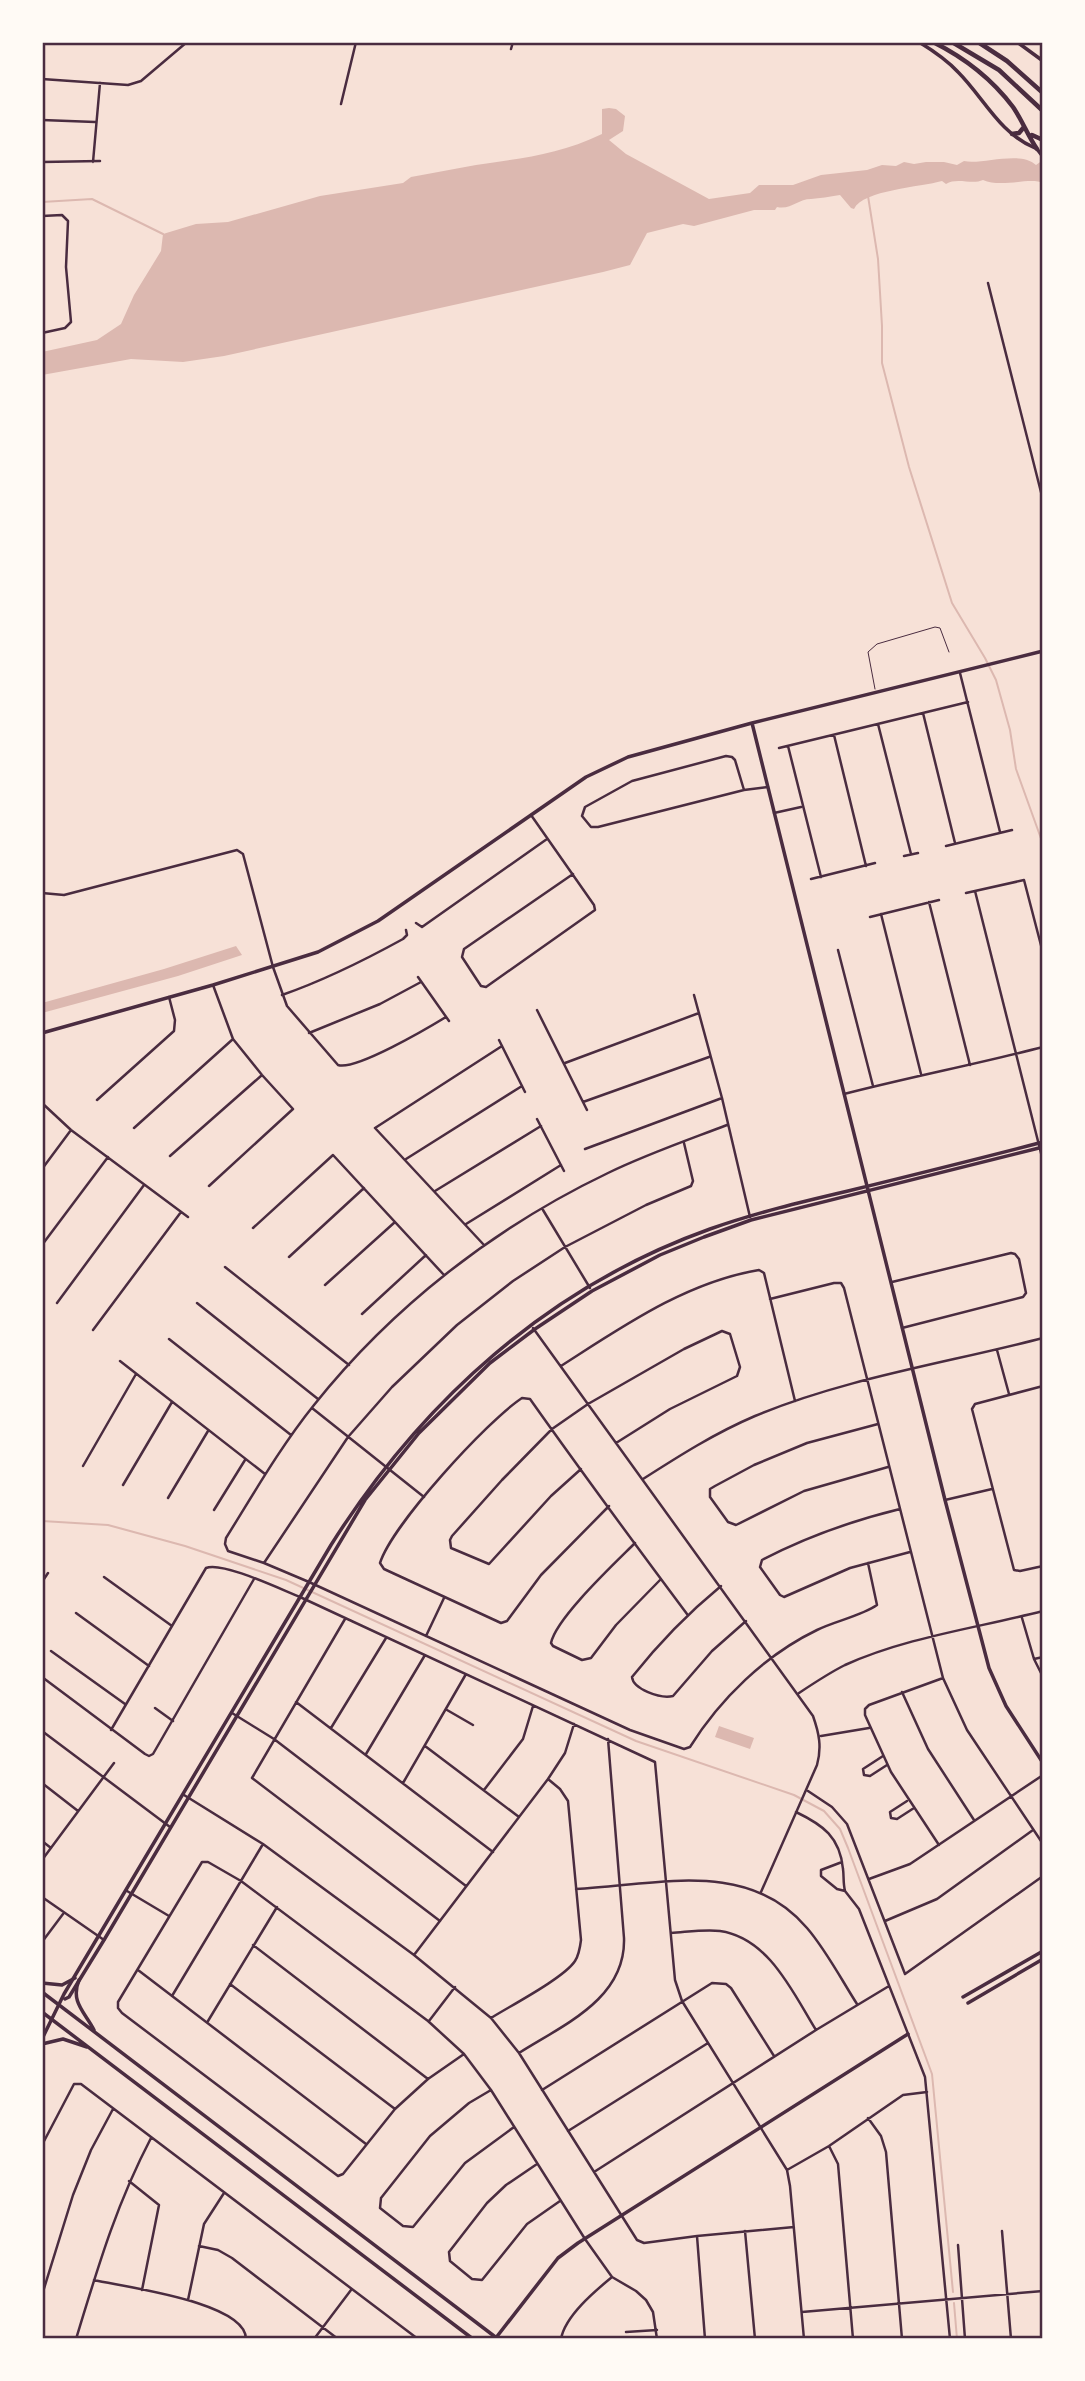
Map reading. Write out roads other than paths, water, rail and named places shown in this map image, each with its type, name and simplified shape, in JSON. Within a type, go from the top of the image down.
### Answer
[{"type":"highway","points":[[933,42],[959,57],[996,87],[1014,108],[1037,149]]},
{"type":"highway","points":[[952,42],[999,70],[1043,111]]},
{"type":"highway","points":[[978,42],[1007,61],[1043,93]]},
{"type":"highway","points":[[1012,134],[1019,133],[1025,126]]},
{"type":"highway","points":[[1031,135],[1043,143]]},
{"type":"street","points":[[42,79],[128,85],[141,81],[187,42]]},
{"type":"street","points":[[341,104],[356,42]]},
{"type":"street","points":[[510,49],[513,42]]},
{"type":"street","points":[[919,42],[958,71],[998,122],[1043,156]]},
{"type":"street","points":[[1017,42],[1043,61]]},
{"type":"street","points":[[93,162],[100,83]]},
{"type":"street","points":[[42,120],[96,122]]},
{"type":"street","points":[[1037,149],[1043,143]]},
{"type":"street","points":[[42,162],[100,161]]},
{"type":"street","points":[[42,216],[62,215],[67,218],[69,225],[66,267],[71,323],[65,328],[42,333]]},
{"type":"street","points":[[988,283],[1043,500]]},
{"type":"street","points":[[42,1033],[214,985],[318,952],[378,921],[586,777],[620,760],[752,723],[1043,651]]},
{"type":"street","points":[[960,672],[1000,832]]},
{"type":"street","points":[[779,748],[968,702]]},
{"type":"street","points":[[923,713],[955,843]]},
{"type":"street","points":[[752,723],[989,1668],[1006,1706],[1043,1763]]},
{"type":"street","points":[[878,723],[911,854]]},
{"type":"street","points":[[834,735],[866,866]]},
{"type":"street","points":[[788,746],[821,877]]},
{"type":"street","points":[[744,790],[736,760],[726,756],[632,781],[585,807],[582,814],[589,825],[598,827],[744,790],[768,787]]},
{"type":"street","points":[[774,813],[803,807]]},
{"type":"street","points":[[531,815],[573,874],[595,910],[486,987],[481,986],[461,953],[573,874]]},
{"type":"street","points":[[946,846],[1012,830]]},
{"type":"street","points":[[416,923],[422,927],[547,839]]},
{"type":"street","points":[[42,893],[64,895],[237,850],[243,854],[273,967],[287,1006],[340,1067],[384,1051],[446,1017]]},
{"type":"street","points":[[904,856],[918,853]]},
{"type":"street","points":[[811,879],[875,863]]},
{"type":"street","points":[[967,893],[1024,880],[1043,953]]},
{"type":"street","points":[[975,891],[1043,1161]]},
{"type":"street","points":[[870,917],[939,900]]},
{"type":"street","points":[[929,902],[970,1065]]},
{"type":"street","points":[[881,914],[921,1074]]},
{"type":"street","points":[[282,995],[320,982],[356,965],[403,939],[408,935],[405,930]]},
{"type":"street","points":[[838,950],[873,1086]]},
{"type":"street","points":[[418,977],[449,1021]]},
{"type":"street","points":[[309,1033],[380,1004],[421,982]]},
{"type":"street","points":[[209,1186],[293,1109],[233,1039],[214,985]]},
{"type":"street","points":[[694,995],[751,1218]]},
{"type":"street","points":[[97,1100],[174,1031],[176,1022],[169,997]]},
{"type":"street","points":[[537,1010],[587,1110]]},
{"type":"street","points":[[565,1063],[699,1013]]},
{"type":"street","points":[[134,1128],[233,1039]]},
{"type":"street","points":[[499,1040],[525,1092]]},
{"type":"street","points":[[485,1245],[375,1128],[502,1046]]},
{"type":"street","points":[[844,1094],[1043,1047]]},
{"type":"street","points":[[583,1102],[709,1056]]},
{"type":"street","points":[[170,1156],[262,1076]]},
{"type":"street","points":[[406,1159],[522,1086]]},
{"type":"street","points":[[585,1149],[722,1098]]},
{"type":"street","points":[[42,1103],[71,1130],[188,1217]]},
{"type":"street","points":[[537,1119],[564,1171]]},
{"type":"street","points":[[727,1125],[609,1172],[542,1209],[444,1275],[393,1319],[318,1399],[265,1474],[226,1538],[225,1544],[228,1551],[264,1563],[630,1730],[679,1747],[690,1747],[706,1721],[772,1658],[814,1631],[877,1605],[868,1563]]},
{"type":"street","points":[[435,1191],[541,1126]]},
{"type":"street","points":[[42,1169],[71,1130]]},
{"type":"street","points":[[264,1563],[348,1437],[408,1371],[457,1325],[513,1281],[565,1247],[646,1205],[691,1186],[693,1181],[684,1142]]},
{"type":"street","points":[[42,2041],[59,2006],[69,1997],[77,1979],[357,1504],[422,1422],[458,1385],[533,1327],[591,1289],[669,1245],[751,1218],[1041,1145]]},
{"type":"street","points":[[253,1228],[333,1155],[444,1275]]},
{"type":"street","points":[[42,1245],[108,1157]]},
{"type":"street","points":[[466,1224],[561,1165]]},
{"type":"street","points":[[57,1303],[144,1185]]},
{"type":"street","points":[[289,1257],[364,1188]]},
{"type":"street","points":[[542,1209],[591,1289]]},
{"type":"street","points":[[93,1330],[181,1213]]},
{"type":"street","points":[[326,1285],[395,1222]]},
{"type":"street","points":[[891,1283],[1011,1253],[1019,1259],[1026,1293],[1023,1297],[902,1328]]},
{"type":"street","points":[[362,1314],[426,1255]]},
{"type":"street","points":[[225,1267],[349,1365]]},
{"type":"street","points":[[561,1366],[645,1314],[705,1284],[759,1270],[764,1273],[795,1401]]},
{"type":"street","points":[[770,1299],[834,1283],[841,1283],[844,1288],[943,1678],[967,1730],[1043,1844]]},
{"type":"street","points":[[197,1303],[318,1399]]},
{"type":"street","points":[[533,1327],[813,1716],[820,1736],[819,1758],[761,1892]]},
{"type":"street","points":[[581,1468],[551,1496],[489,1564],[453,1549],[450,1545],[452,1536],[552,1429],[587,1404],[672,1355],[722,1331],[730,1334],[740,1367],[737,1376],[670,1409],[616,1444]]},
{"type":"street","points":[[643,1479],[710,1437],[795,1401],[1043,1338]]},
{"type":"street","points":[[169,1339],[291,1435]]},
{"type":"street","points":[[997,1350],[1009,1394]]},
{"type":"street","points":[[120,1361],[265,1474]]},
{"type":"street","points":[[83,1466],[136,1374]]},
{"type":"street","points":[[1043,1386],[973,1406],[1014,1570],[1043,1566]]},
{"type":"street","points":[[609,1506],[541,1574],[507,1621],[501,1623],[384,1569],[380,1563],[401,1527],[424,1497],[473,1443],[512,1404],[522,1398],[530,1399],[609,1506],[687,1614]]},
{"type":"street","points":[[122,1485],[172,1402]]},
{"type":"street","points":[[312,1408],[424,1497]]},
{"type":"street","points":[[878,1424],[807,1443],[754,1465],[710,1489],[710,1497],[733,1525],[814,1488],[889,1466]]},
{"type":"street","points":[[168,1498],[208,1431]]},
{"type":"street","points":[[214,1510],[245,1460]]},
{"type":"street","points":[[945,1500],[992,1489]]},
{"type":"street","points":[[900,1509],[821,1532],[762,1560],[760,1567],[783,1597],[833,1575],[910,1552]]},
{"type":"street","points":[[635,1543],[576,1604],[553,1635],[551,1643],[582,1660],[591,1658],[616,1625],[661,1579]]},
{"type":"street","points":[[111,1730],[206,1568],[211,1566],[254,1578],[302,1598],[655,1762],[675,1980],[682,2001],[787,2170],[804,2339]]},
{"type":"street","points":[[42,1582],[48,1573]]},
{"type":"street","points":[[104,1577],[172,1627]]},
{"type":"street","points":[[42,1677],[149,1756],[153,1754],[173,1721],[254,1578]]},
{"type":"street","points":[[721,1587],[687,1614],[646,1658],[632,1676],[632,1682],[664,1696],[673,1696],[712,1651],[746,1621]]},
{"type":"street","points":[[426,1636],[444,1598]]},
{"type":"street","points":[[799,1693],[846,1665],[933,1636],[1043,1612]]},
{"type":"street","points":[[76,1613],[149,1666]]},
{"type":"street","points":[[1022,1617],[1034,1660],[1043,1677]]},
{"type":"street","points":[[346,1618],[252,1778],[440,1921]]},
{"type":"street","points":[[331,1728],[387,1637]]},
{"type":"street","points":[[51,1651],[126,1705]]},
{"type":"street","points":[[366,1754],[425,1655]]},
{"type":"street","points":[[1034,1660],[1043,1657]]},
{"type":"street","points":[[403,1783],[467,1674]]},
{"type":"street","points":[[939,1845],[887,1765],[869,1728],[865,1709],[869,1705],[943,1678]]},
{"type":"street","points":[[902,1692],[928,1749],[975,1821]]},
{"type":"street","points":[[296,1702],[493,1852]]},
{"type":"street","points":[[484,1790],[523,1739],[533,1705]]},
{"type":"street","points":[[155,1708],[173,1721]]},
{"type":"street","points":[[447,1710],[473,1725]]},
{"type":"street","points":[[234,1714],[274,1739],[466,1886]]},
{"type":"street","points":[[414,1955],[548,1779],[565,1753],[574,1724]]},
{"type":"street","points":[[820,1736],[869,1728]]},
{"type":"street","points":[[42,1731],[168,1825]]},
{"type":"street","points":[[519,2053],[588,2009],[612,1984],[625,1950],[608,1739]]},
{"type":"street","points":[[425,1746],[519,1817]]},
{"type":"street","points":[[883,1756],[863,1769],[864,1775],[870,1776],[887,1765]]},
{"type":"street","points":[[42,1860],[114,1763]]},
{"type":"street","points":[[869,1879],[910,1864],[1043,1775]]},
{"type":"street","points":[[491,2018],[561,1974],[576,1960],[581,1940],[568,1801],[560,1789],[548,1779]]},
{"type":"street","points":[[42,1783],[79,1811]]},
{"type":"street","points":[[806,1792],[832,1807],[847,1824],[905,1974],[1043,1876]]},
{"type":"street","points":[[186,1796],[263,1844],[414,1955],[491,2018],[519,2053],[638,2240],[644,2244],[794,2227]]},
{"type":"street","points":[[908,1800],[890,1812],[891,1818],[895,1819],[914,1808]]},
{"type":"street","points":[[796,1812],[829,1832],[842,1861],[845,1891],[859,1909],[925,2077],[950,2339]]},
{"type":"street","points":[[885,1921],[937,1899],[1033,1830]]},
{"type":"street","points":[[42,1841],[51,1848]]},
{"type":"street","points":[[172,1996],[263,1844]]},
{"type":"street","points":[[842,1861],[824,1868],[820,1873],[837,1889],[845,1891]]},
{"type":"street","points":[[464,2054],[428,2079],[395,2109],[343,2174],[338,2176],[120,2010],[118,2002],[202,1862],[241,1881],[428,2021],[464,2054],[491,2090],[584,2239],[612,2277],[646,2300],[653,2312],[657,2339]]},
{"type":"street","points":[[576,1889],[718,1881],[761,1892],[790,1912],[808,1929],[858,2005]]},
{"type":"street","points":[[129,1892],[169,1916]]},
{"type":"street","points":[[42,1897],[102,1939]]},
{"type":"street","points":[[207,2022],[276,1907]]},
{"type":"street","points":[[42,1942],[64,1913]]},
{"type":"street","points":[[671,1933],[720,1931],[741,1938],[764,1953],[777,1968],[816,2030]]},
{"type":"street","points":[[253,1945],[428,2079]]},
{"type":"street","points":[[1043,1951],[963,1997],[968,2003],[1043,1959]]},
{"type":"street","points":[[138,1970],[367,2144]]},
{"type":"street","points":[[42,1983],[62,1985],[77,1979]]},
{"type":"street","points":[[77,1979],[77,2002],[95,2032]]},
{"type":"street","points":[[542,2090],[712,1983],[726,1984],[731,1988],[774,2057]]},
{"type":"street","points":[[230,1984],[395,2109]]},
{"type":"street","points":[[594,2172],[889,1986]]},
{"type":"street","points":[[428,2021],[455,1987]]},
{"type":"street","points":[[42,1992],[496,2339],[558,2258],[908,2034]]},
{"type":"street","points":[[42,2012],[473,2339]]},
{"type":"street","points":[[42,2041],[63,2039],[90,2048]]},
{"type":"street","points":[[568,2131],[708,2043]]},
{"type":"street","points":[[42,2145],[74,2084],[81,2084],[418,2339]]},
{"type":"street","points":[[491,2090],[469,2103],[430,2136],[381,2198],[380,2208],[404,2226],[413,2227],[466,2162],[514,2127]]},
{"type":"street","points":[[787,2170],[829,2146],[903,2095],[927,2092]]},
{"type":"street","points":[[42,2295],[73,2195],[113,2109]]},
{"type":"street","points":[[868,2118],[881,2136],[886,2152],[902,2339]]},
{"type":"street","points":[[76,2339],[110,2227],[150,2138]]},
{"type":"street","points":[[829,2146],[838,2164],[853,2339]]},
{"type":"street","points":[[537,2164],[506,2185],[487,2203],[449,2252],[450,2261],[472,2279],[482,2280],[527,2224],[561,2201]]},
{"type":"street","points":[[129,2181],[159,2205],[142,2290]]},
{"type":"street","points":[[188,2300],[204,2224],[224,2193]]},
{"type":"street","points":[[745,2231],[755,2339]]},
{"type":"street","points":[[1002,2231],[1011,2339]]},
{"type":"street","points":[[697,2236],[705,2339]]},
{"type":"street","points":[[958,2245],[965,2339]]},
{"type":"street","points":[[199,2246],[218,2250],[232,2258],[338,2339]]},
{"type":"street","points":[[561,2339],[562,2331],[588,2297],[612,2277]]},
{"type":"street","points":[[94,2280],[188,2300],[223,2312],[239,2322],[246,2333],[246,2339]]},
{"type":"street","points":[[314,2339],[351,2290]]},
{"type":"street","points":[[801,2312],[1043,2291]]},
{"type":"street","points":[[626,2332],[657,2330]]},
{"type":"street","points":[[1030,2339],[1043,2338]]},
{"type":"lane","points":[[876,693],[868,652],[873,646],[935,627],[940,628],[948,652]]},
{"type":"waterway","points":[[868,196],[878,259],[882,363],[909,467],[952,603],[996,680],[1010,730],[1016,769],[1043,844]]},
{"type":"waterway","points":[[42,202],[92,199],[163,234]]},
{"type":"waterway","points":[[42,1521],[108,1525],[185,1546],[286,1580],[636,1741],[794,1795],[824,1811],[840,1829],[848,1848],[932,2074],[953,2292]]},
{"type":"waterway","points":[[954,2303],[957,2339]]}]
